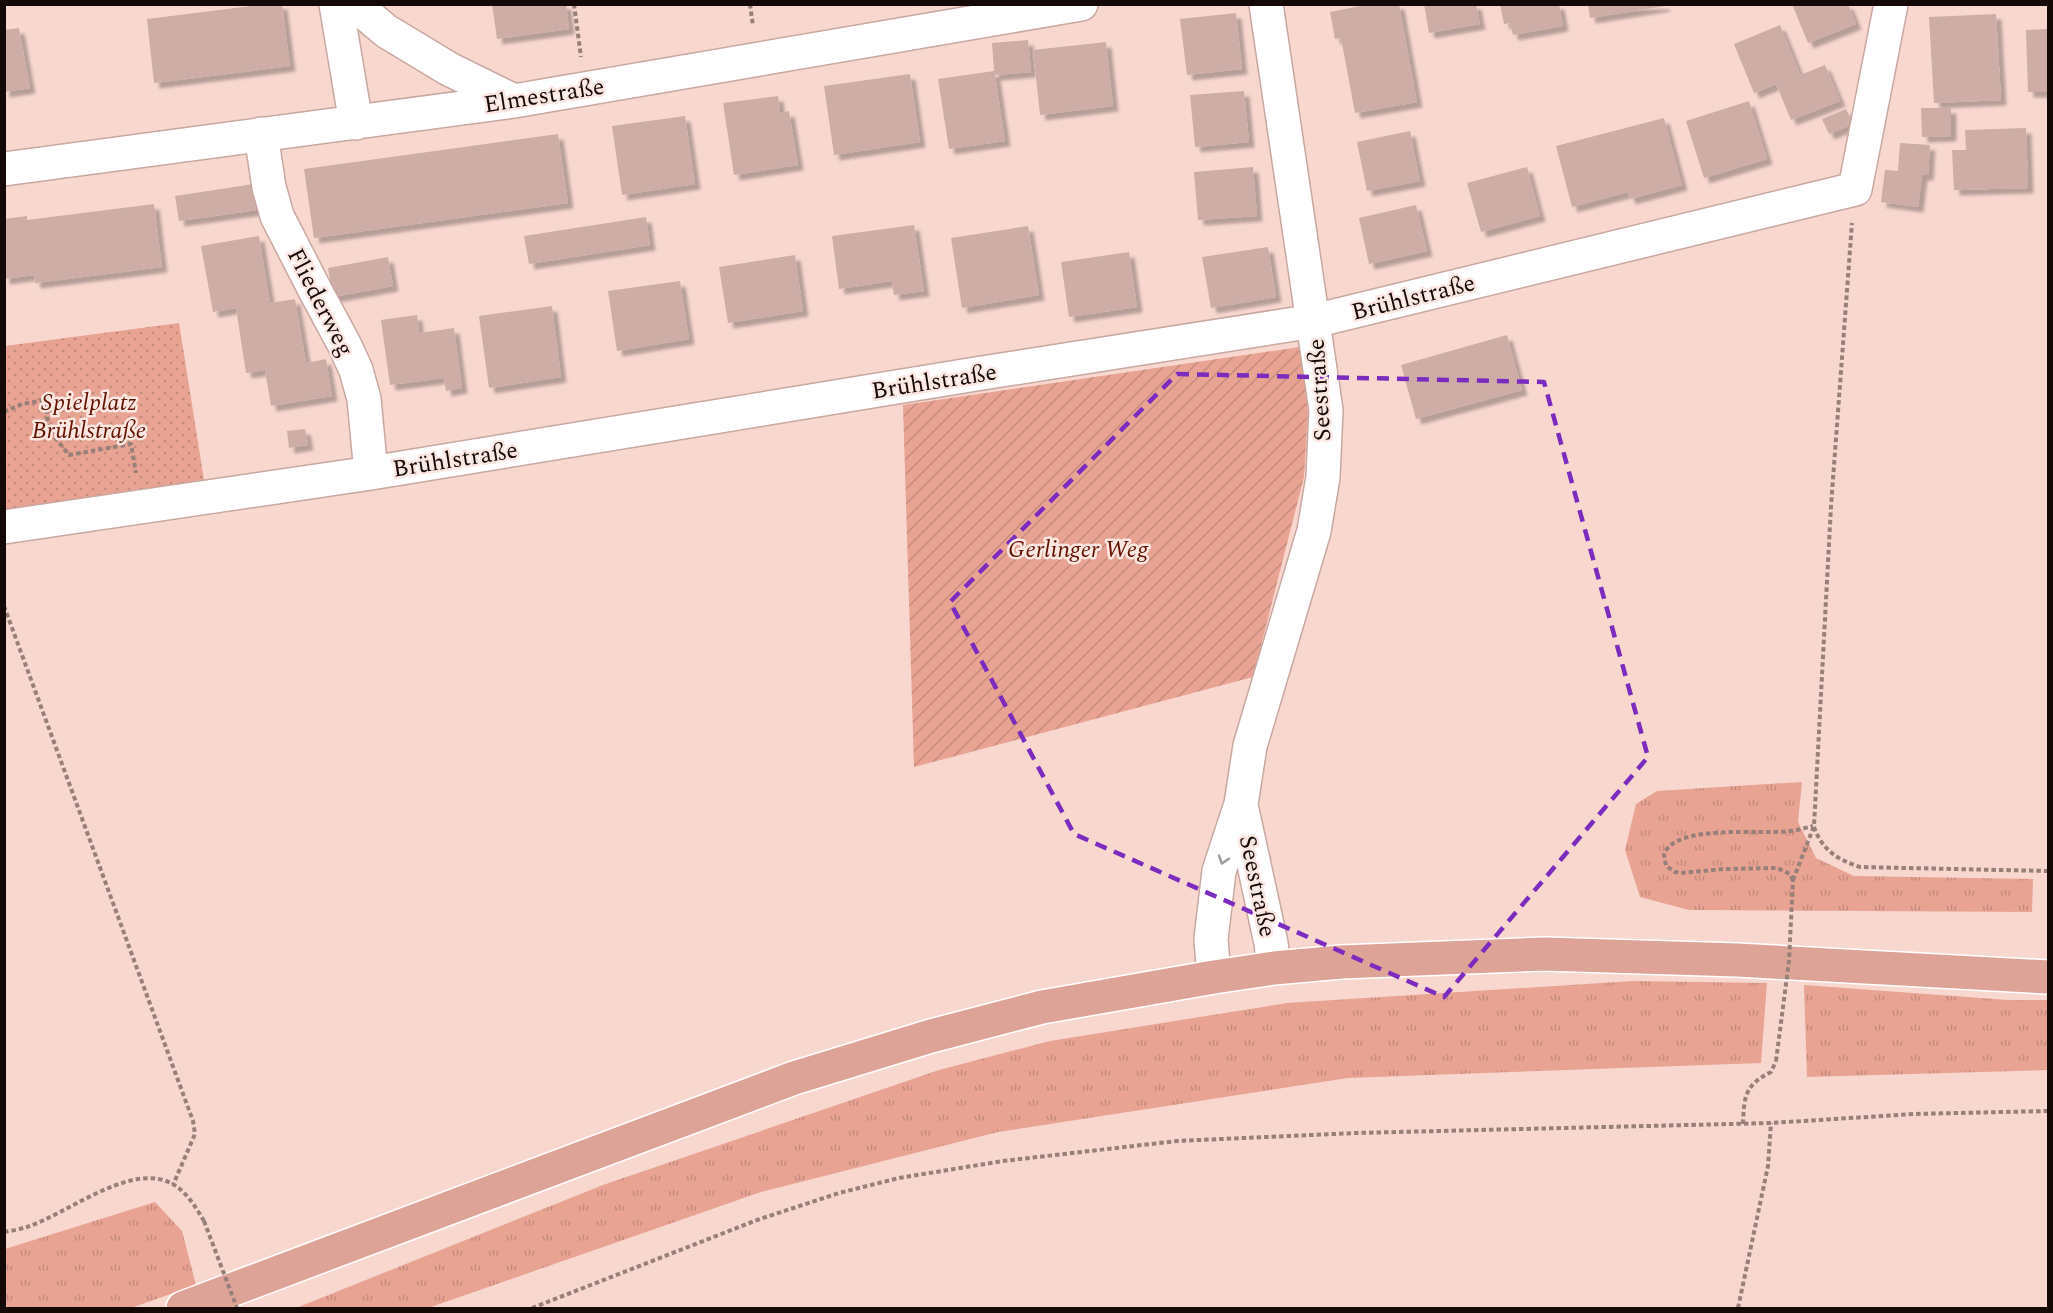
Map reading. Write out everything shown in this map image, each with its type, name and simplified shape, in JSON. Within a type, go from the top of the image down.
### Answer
[{"type":"main road","points":[[183,1308],[794,1078],[931,1036],[1042,1008],[1214,977],[1274,968],[1408,958],[1544,954],[1737,960],[2049,977]]},
{"type":"street","points":[[336,4],[356,123]]},
{"type":"street","points":[[354,4],[386,31],[449,69],[514,101]]},
{"type":"street","name":"Elmestraße","points":[[4,169],[514,101],[1081,4]]},
{"type":"street","name":"Seestraße","points":[[1214,977],[1211,939],[1219,871],[1241,804],[1250,746],[1314,531],[1323,477],[1326,410],[1266,4]]},
{"type":"street","points":[[1855,189],[1890,4]]},
{"type":"street","name":"Fliederweg","points":[[261,134],[269,187],[277,216],[356,370],[364,399],[371,473]]},
{"type":"street","name":"Brühlstraße","points":[[4,527],[371,473],[1314,321],[1855,189]]},
{"type":"street","name":"Seestraße","points":[[1241,804],[1271,943],[1274,968]]},
{"type":"path","points":[[574,4],[585,89]]},
{"type":"path","points":[[750,4],[752,21]]},
{"type":"path","points":[[1743,1124],[1743,1108],[1749,1087],[1771,1072],[1776,1061],[1789,961],[1793,880],[1814,826],[1831,506],[1855,189]]},
{"type":"path","points":[[4,412],[22,404],[45,400],[49,429],[69,454],[131,444],[134,462]]},
{"type":"path","points":[[4,606],[193,1121],[195,1134],[173,1185]]},
{"type":"path","points":[[1814,826],[1817,837],[1834,856],[1860,867],[2049,871]]},
{"type":"path","points":[[1793,880],[1790,874],[1777,868],[1675,872],[1666,866],[1665,850],[1674,842],[1689,837],[1734,831],[1789,831],[1814,826]]},
{"type":"path","points":[[532,1308],[757,1220],[839,1193],[899,1178],[1003,1161],[1177,1141],[1356,1132],[1743,1124],[1914,1114],[2049,1112]]},
{"type":"path","points":[[1738,1308],[1768,1166],[1772,1123]]},
{"type":"path","points":[[4,1232],[28,1227],[126,1181],[146,1178],[166,1181],[184,1193],[204,1221],[237,1308]]},
{"type":"highlighted area","points":[[1177,374],[1544,382],[1648,757],[1444,997],[1074,834],[950,602]]},
{"type":"green space","name":"Spielplatz Brühlstraße","points":[[179,323],[204,480],[5,510],[5,346]]},
{"type":"green space","name":"Gerlinger Weg","points":[[1300,347],[1308,413],[1304,477],[1253,677],[914,767],[903,405]]},
{"type":"green space","points":[[1802,782],[1798,822],[1816,858],[1854,876],[2033,879],[2032,912],[1689,910],[1640,897],[1625,850],[1636,804],[1657,791]]},
{"type":"green space","points":[[1633,981],[1767,983],[1761,1063],[1348,1078],[998,1132],[761,1192],[428,1308],[296,1308],[603,1185],[939,1070],[1050,1041],[1287,1003]]},
{"type":"green space","points":[[1804,985],[2008,1000],[2048,1000],[2048,1070],[1807,1077]]},
{"type":"green space","points":[[155,1202],[182,1231],[196,1285],[131,1308],[5,1308],[5,1249]]},
{"type":"building","points":[[282,4],[290,66],[154,83],[147,19]]},
{"type":"building","points":[[492,4],[566,4],[569,29],[497,39]]},
{"type":"building","points":[[1370,4],[1399,4],[1417,102],[1355,113],[1341,38],[1335,39],[1330,12]]},
{"type":"building","points":[[1424,4],[1476,4],[1480,24],[1429,33]]},
{"type":"building","points":[[1500,4],[1559,4],[1563,26],[1513,35],[1510,23],[1504,24]]},
{"type":"building","points":[[1588,4],[1664,4],[1665,6],[1590,18]]},
{"type":"building","points":[[1792,4],[1848,4],[1856,24],[1808,43]]},
{"type":"building","points":[[1236,13],[1242,69],[1187,75],[1180,19]]},
{"type":"building","points":[[1996,14],[2001,100],[1934,103],[1929,17]]},
{"type":"building","points":[[1780,25],[1800,75],[1825,65],[1840,101],[1791,120],[1776,84],[1754,93],[1734,44]]},
{"type":"building","points":[[19,28],[30,88],[4,92],[4,30]]},
{"type":"building","points":[[2048,29],[2048,92],[2028,92],[2026,30]]},
{"type":"building","points":[[1028,40],[1031,72],[995,75],[1005,141],[949,149],[938,79],[994,71],[992,43]]},
{"type":"building","points":[[1106,42],[1113,106],[1040,115],[1033,50]]},
{"type":"building","points":[[910,74],[920,142],[834,155],[824,86]]},
{"type":"building","points":[[1244,91],[1249,142],[1195,147],[1190,95]]},
{"type":"building","points":[[778,96],[780,113],[789,111],[798,165],[734,175],[723,103]]},
{"type":"building","points":[[1749,101],[1767,159],[1704,178],[1686,121]]},
{"type":"building","points":[[1921,108],[1951,108],[1951,136],[1922,137]]},
{"type":"building","points":[[1846,109],[1853,124],[1829,134],[1822,119]]},
{"type":"building","points":[[685,116],[695,184],[622,195],[612,126]]},
{"type":"building","points":[[1664,118],[1682,185],[1630,199],[1628,192],[1572,207],[1556,146]]},
{"type":"building","points":[[2026,128],[2028,188],[1954,190],[1952,150],[1966,150],[1965,130]]},
{"type":"building","points":[[1410,131],[1420,181],[1367,191],[1357,142]]},
{"type":"building","points":[[558,134],[568,203],[314,238],[304,169]]},
{"type":"building","points":[[1900,143],[1930,145],[1928,175],[1922,175],[1918,207],[1881,202],[1885,170],[1898,171]]},
{"type":"building","points":[[1253,167],[1257,216],[1198,220],[1194,172]]},
{"type":"building","points":[[1527,167],[1540,216],[1481,232],[1467,183]]},
{"type":"building","points":[[260,183],[264,209],[179,221],[175,196]]},
{"type":"building","points":[[154,204],[162,267],[35,283],[34,275],[4,279],[4,219],[27,216],[27,220]]},
{"type":"building","points":[[1416,205],[1427,251],[1369,264],[1359,218]]},
{"type":"building","points":[[646,217],[650,245],[529,264],[524,236]]},
{"type":"building","points":[[914,225],[924,291],[894,295],[892,281],[839,289],[832,236]]},
{"type":"building","points":[[1028,226],[1039,295],[962,308],[951,238]]},
{"type":"building","points":[[259,236],[270,303],[295,299],[306,363],[326,359],[332,396],[271,406],[265,370],[246,373],[236,308],[213,312],[201,246]]},
{"type":"building","points":[[1268,247],[1276,297],[1211,308],[1202,257]]},
{"type":"building","points":[[1129,252],[1137,307],[1069,317],[1061,262]]},
{"type":"building","points":[[795,255],[803,311],[728,323],[719,267]]},
{"type":"building","points":[[388,257],[393,286],[333,297],[328,268]]},
{"type":"building","points":[[680,281],[689,339],[617,351],[608,291]]},
{"type":"building","points":[[552,306],[561,377],[489,388],[479,316]]},
{"type":"building","points":[[417,315],[419,333],[454,328],[462,388],[446,391],[444,378],[390,385],[381,320]]},
{"type":"building","points":[[1507,335],[1522,390],[1416,419],[1401,365]]},
{"type":"building","points":[[305,429],[308,445],[289,448],[287,431]]}]
